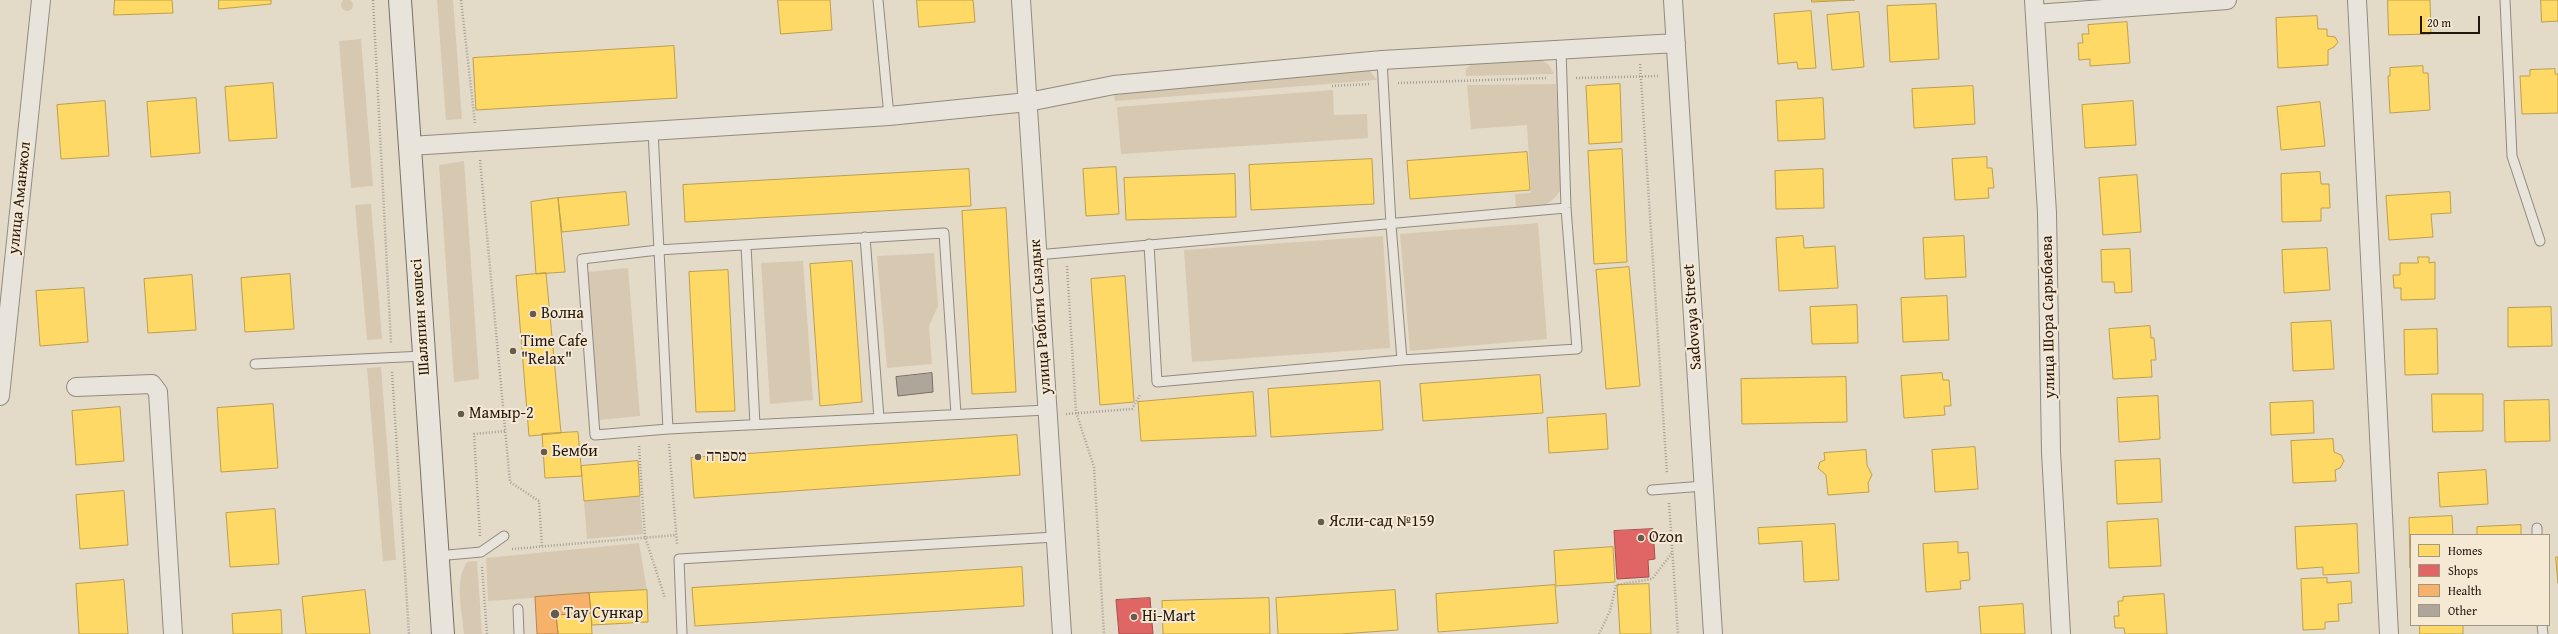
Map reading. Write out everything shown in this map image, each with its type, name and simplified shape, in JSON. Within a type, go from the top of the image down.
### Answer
[{"type":"main road","name":"Шаляпин көшесі","points":[[400,0],[443,634]]},
{"type":"street","name":"улица Аманжол","points":[[0,396],[2,355],[41,0]]},
{"type":"street","name":"улица Рабиги Сыздык","points":[[1021,0],[1062,634]]},
{"type":"street","name":"Sadovaya Street","points":[[1673,0],[1712,634]]},
{"type":"street","points":[[2035,7],[2227,0]]},
{"type":"street","points":[[2357,0],[2389,634]]},
{"type":"street","name":"улица Шора Сарыбаева","points":[[2035,7],[2047,213],[2051,452],[2061,634]]},
{"type":"street","points":[[410,146],[889,116],[1028,102],[1114,85],[1382,60],[1676,43]]},
{"type":"street","points":[[76,388],[152,384],[158,392],[173,634]]},
{"type":"lane","points":[[878,0],[889,116]]},
{"type":"lane","points":[[2505,0],[2512,156],[2540,240]]},
{"type":"lane","points":[[1149,244],[1157,382],[1402,360],[1577,349],[1566,208],[1561,49]]},
{"type":"lane","points":[[1382,60],[1391,225],[1402,360]]},
{"type":"lane","points":[[653,131],[668,429]]},
{"type":"lane","points":[[1037,255],[1149,244],[1391,225],[1566,208]]},
{"type":"lane","points":[[956,414],[944,233],[658,250],[582,259],[595,435],[668,429],[956,414],[1047,413]]},
{"type":"lane","points":[[865,238],[879,418]]},
{"type":"lane","points":[[746,245],[755,425]]},
{"type":"lane","points":[[255,364],[424,356]]},
{"type":"lane","points":[[1652,490],[1704,486]]},
{"type":"lane","points":[[437,556],[481,552],[504,536]]},
{"type":"lane","points":[[682,634],[679,559],[1055,537]]},
{"type":"lane","points":[[518,609],[519,634]]},
{"type":"path","points":[[373,0],[404,582],[410,634]]},
{"type":"path","points":[[461,0],[478,141],[510,482],[539,501],[542,546]]},
{"type":"path","points":[[1639,45],[1678,634]]},
{"type":"path","points":[[1066,252],[1076,412],[1094,467],[1104,634]]},
{"type":"path","points":[[1047,413],[1132,409],[1140,395]]},
{"type":"path","points":[[668,429],[679,559]]},
{"type":"path","points":[[474,434],[506,431]]},
{"type":"path","points":[[638,431],[645,537],[667,604]]},
{"type":"path","points":[[481,552],[676,535]]},
{"type":"path","points":[[1599,634],[1610,611],[1616,584],[1652,579],[1672,553]]},
{"type":"shaded area","points":[[347,-1],[351,1],[353,5],[351,9],[347,11],[343,9],[341,5],[343,1]]},
{"type":"shaded area","points":[[437,0],[453,0],[462,119],[446,120]]},
{"type":"shaded area","points":[[361,39],[373,186],[351,188],[339,41]]},
{"type":"shaded area","points":[[1538,57],[1549,65],[1554,74],[1466,76],[1466,69],[1476,60]]},
{"type":"shaded area","points":[[1368,68],[1377,80],[1115,101],[1113,89]]},
{"type":"shaded area","points":[[1556,84],[1563,186],[1554,199],[1549,203],[1516,209],[1515,194],[1531,193],[1527,125],[1471,129],[1467,85]]},
{"type":"shaded area","points":[[1333,90],[1334,115],[1367,114],[1368,138],[1121,154],[1117,107]]},
{"type":"shaded area","points":[[464,161],[479,379],[454,382],[439,165]]},
{"type":"shaded area","points":[[371,204],[382,339],[367,340],[355,205]]},
{"type":"shaded area","points":[[1538,223],[1547,339],[1410,351],[1400,234]]},
{"type":"shaded area","points":[[1383,236],[1390,348],[1192,362],[1184,250]]},
{"type":"shaded area","points":[[934,253],[938,306],[929,326],[932,364],[887,368],[877,256]]},
{"type":"shaded area","points":[[803,261],[813,400],[770,404],[761,263]]},
{"type":"shaded area","points":[[628,268],[640,416],[599,420],[588,272]]},
{"type":"shaded area","points":[[381,367],[396,560],[383,561],[367,368]]},
{"type":"shaded area","points":[[640,496],[643,534],[587,539],[584,501]]},
{"type":"shaded area","points":[[639,543],[647,590],[488,601],[486,558]]},
{"type":"shaded area","points":[[477,561],[482,634],[464,634],[460,597],[461,578],[467,562]]},
{"type":"building: Homes","points":[[115,0],[172,0],[173,13],[114,15]]},
{"type":"building: Homes","points":[[219,0],[271,0],[271,4],[219,9]]},
{"type":"building: Homes","points":[[778,0],[830,0],[832,30],[781,34]]},
{"type":"building: Homes","points":[[917,0],[973,0],[975,22],[919,27]]},
{"type":"building: Homes","points":[[1812,0],[1855,0],[1812,2]]},
{"type":"building: Homes","points":[[2388,0],[2430,0],[2431,34],[2389,35]]},
{"type":"building: Homes","points":[[2541,0],[2558,0],[2558,21],[2542,22]]},
{"type":"building: Homes","points":[[1936,4],[1939,59],[1890,62],[1887,6]]},
{"type":"building: Homes","points":[[1811,11],[1816,68],[1798,69],[1797,62],[1778,64],[1774,14]]},
{"type":"building: Homes","points":[[1859,12],[1864,67],[1832,70],[1827,15]]},
{"type":"building: Homes","points":[[2317,16],[2318,29],[2327,29],[2327,36],[2335,37],[2338,42],[2334,47],[2328,50],[2328,65],[2278,68],[2276,18]]},
{"type":"building: Homes","points":[[2127,22],[2130,63],[2090,66],[2090,59],[2079,60],[2078,43],[2083,43],[2082,34],[2089,34],[2088,25]]},
{"type":"building: Homes","points":[[674,46],[677,98],[476,110],[473,58]]},
{"type":"building: Homes","points":[[2423,66],[2423,73],[2428,73],[2430,110],[2390,113],[2388,76],[2390,76],[2390,68]]},
{"type":"building: Homes","points":[[2555,69],[2555,74],[2558,74],[2558,113],[2522,114],[2520,76],[2530,76],[2530,70]]},
{"type":"building: Homes","points":[[273,83],[277,138],[229,141],[225,87]]},
{"type":"building: Homes","points":[[1620,84],[1622,142],[1589,144],[1586,86]]},
{"type":"building: Homes","points":[[1973,86],[1975,124],[1914,128],[1912,89]]},
{"type":"building: Homes","points":[[196,98],[200,153],[151,157],[147,102]]},
{"type":"building: Homes","points":[[1823,98],[1825,139],[1778,141],[1776,101]]},
{"type":"building: Homes","points":[[105,101],[109,156],[61,159],[57,105]]},
{"type":"building: Homes","points":[[2133,101],[2136,145],[2085,148],[2082,105]]},
{"type":"building: Homes","points":[[2320,102],[2325,146],[2281,150],[2277,107]]},
{"type":"building: Homes","points":[[1622,149],[1627,262],[1594,264],[1588,151]]},
{"type":"building: Homes","points":[[1527,152],[1530,190],[1410,199],[1407,161]]},
{"type":"building: Homes","points":[[1987,157],[1987,168],[1992,168],[1994,188],[1988,188],[1989,198],[1955,200],[1952,159]]},
{"type":"building: Homes","points":[[1372,159],[1374,204],[1251,210],[1249,165]]},
{"type":"building: Homes","points":[[1116,167],[1119,214],[1086,216],[1083,169]]},
{"type":"building: Homes","points":[[969,169],[971,206],[685,222],[683,185]]},
{"type":"building: Homes","points":[[1823,169],[1824,208],[1776,209],[1775,171]]},
{"type":"building: Homes","points":[[2320,172],[2321,184],[2329,184],[2330,208],[2321,208],[2321,221],[2282,222],[2281,174]]},
{"type":"building: Homes","points":[[1235,174],[1236,217],[1126,220],[1124,178]]},
{"type":"building: Homes","points":[[2137,175],[2141,232],[2103,235],[2099,178]]},
{"type":"building: Homes","points":[[626,192],[629,225],[562,232],[558,198]]},
{"type":"building: Homes","points":[[2450,192],[2451,213],[2431,214],[2433,237],[2389,240],[2386,196]]},
{"type":"building: Homes","points":[[558,198],[565,272],[536,274],[531,202]]},
{"type":"building: Homes","points":[[1006,208],[1016,392],[972,394],[962,211]]},
{"type":"building: Homes","points":[[1803,236],[1804,248],[1835,246],[1838,288],[1779,291],[1776,238]]},
{"type":"building: Homes","points":[[1964,236],[1966,277],[1925,279],[1923,238]]},
{"type":"building: Homes","points":[[2327,248],[2330,290],[2284,293],[2282,250]]},
{"type":"building: Homes","points":[[2130,249],[2132,292],[2115,293],[2114,282],[2102,282],[2101,250]]},
{"type":"building: Homes","points":[[2418,257],[2429,257],[2429,263],[2435,262],[2435,299],[2401,300],[2401,288],[2394,288],[2393,275],[2400,275],[2400,263],[2418,263]]},
{"type":"building: Homes","points":[[852,261],[862,402],[820,406],[810,264]]},
{"type":"building: Homes","points":[[1629,267],[1640,386],[1606,389],[1596,270]]},
{"type":"building: Homes","points":[[728,270],[735,411],[696,412],[689,272]]},
{"type":"building: Homes","points":[[546,273],[561,433],[529,436],[516,276]]},
{"type":"building: Homes","points":[[290,274],[294,329],[245,332],[241,278]]},
{"type":"building: Homes","points":[[192,275],[196,330],[148,333],[144,279]]},
{"type":"building: Homes","points":[[1125,276],[1134,402],[1100,405],[1091,279]]},
{"type":"building: Homes","points":[[84,288],[88,342],[40,346],[36,291]]},
{"type":"building: Homes","points":[[1947,296],[1949,340],[1903,342],[1901,298]]},
{"type":"building: Homes","points":[[1857,305],[1858,343],[1812,344],[1810,307]]},
{"type":"building: Homes","points":[[2551,307],[2552,346],[2508,347],[2508,308]]},
{"type":"building: Homes","points":[[2331,321],[2334,369],[2293,371],[2291,323]]},
{"type":"building: Homes","points":[[2150,326],[2151,338],[2154,338],[2156,360],[2151,360],[2152,377],[2113,379],[2109,329]]},
{"type":"building: Homes","points":[[2437,329],[2438,374],[2405,375],[2404,330]]},
{"type":"building: Homes","points":[[1942,373],[1943,380],[1949,380],[1951,406],[1944,406],[1945,415],[1904,418],[1901,376]]},
{"type":"building: Homes","points":[[1540,375],[1543,413],[1423,421],[1420,384]]},
{"type":"building: Homes","points":[[1846,377],[1847,422],[1742,424],[1741,379]]},
{"type":"building: Homes","points":[[1380,381],[1383,430],[1271,437],[1268,389]]},
{"type":"building: Homes","points":[[1253,392],[1256,436],[1141,441],[1138,402]]},
{"type":"building: Homes","points":[[2432,394],[2483,394],[2483,431],[2433,432]]},
{"type":"building: Homes","points":[[2158,396],[2160,439],[2119,442],[2117,398]]},
{"type":"building: Homes","points":[[2549,400],[2550,441],[2505,442],[2504,401]]},
{"type":"building: Homes","points":[[2313,401],[2314,433],[2271,435],[2270,403]]},
{"type":"building: Homes","points":[[273,404],[278,468],[221,472],[217,408]]},
{"type":"building: Homes","points":[[120,407],[124,461],[76,465],[72,411]]},
{"type":"building: Homes","points":[[1606,414],[1608,449],[1549,453],[1547,418]]},
{"type":"building: Homes","points":[[578,432],[582,476],[545,478],[542,434]]},
{"type":"building: Homes","points":[[1017,435],[1020,475],[694,498],[691,458]]},
{"type":"building: Homes","points":[[2333,439],[2334,452],[2341,455],[2344,461],[2340,468],[2335,470],[2336,481],[2293,483],[2291,441]]},
{"type":"building: Homes","points":[[1975,447],[1978,489],[1935,492],[1932,450]]},
{"type":"building: Homes","points":[[1866,450],[1867,465],[1872,475],[1868,483],[1869,492],[1828,495],[1826,475],[1818,468],[1820,462],[1825,460],[1824,453]]},
{"type":"building: Homes","points":[[2160,459],[2162,502],[2117,504],[2115,461]]},
{"type":"building: Homes","points":[[638,461],[640,496],[584,501],[581,466]]},
{"type":"building: Homes","points":[[2486,470],[2488,504],[2440,507],[2438,473]]},
{"type":"building: Homes","points":[[124,491],[128,545],[80,549],[76,495]]},
{"type":"building: Homes","points":[[275,509],[279,564],[230,567],[226,513]]},
{"type":"building: Homes","points":[[2452,516],[2453,534],[2410,534],[2410,568],[2409,518]]},
{"type":"building: Homes","points":[[2158,519],[2161,566],[2109,568],[2107,522]]},
{"type":"building: Homes","points":[[1835,524],[1839,580],[1804,582],[1802,541],[1759,544],[1758,528]]},
{"type":"building: Homes","points":[[2357,524],[2359,573],[2323,575],[2323,567],[2297,569],[2295,527]]},
{"type":"building: Homes","points":[[2521,525],[2521,534],[2477,534],[2477,527]]},
{"type":"building: Homes","points":[[1958,542],[1958,553],[1968,552],[1970,580],[1960,581],[1961,589],[1926,592],[1923,544]]},
{"type":"building: Homes","points":[[1613,547],[1615,582],[1556,586],[1554,551]]},
{"type":"building: Homes","points":[[2556,557],[2558,557],[2558,583]]},
{"type":"building: Homes","points":[[1022,567],[1024,606],[695,626],[692,588]]},
{"type":"building: Homes","points":[[2327,578],[2327,583],[2351,581],[2352,603],[2338,604],[2339,621],[2325,622],[2325,629],[2303,630],[2301,579]]},
{"type":"building: Homes","points":[[124,580],[128,634],[79,634],[76,584]]},
{"type":"building: Homes","points":[[1649,584],[1651,634],[1620,634],[1617,585]]},
{"type":"building: Homes","points":[[1555,585],[1558,623],[1438,632],[1436,594]]},
{"type":"building: Homes","points":[[365,590],[370,634],[306,634],[302,597]]},
{"type":"building: Homes","points":[[647,590],[648,622],[592,625],[589,593]]},
{"type":"building: Homes","points":[[1395,590],[1398,630],[1340,634],[1278,634],[1276,598]]},
{"type":"building: Homes","points":[[2164,594],[2167,634],[2125,634],[2124,628],[2115,628],[2114,616],[2119,616],[2118,601],[2123,601],[2123,597]]},
{"type":"building: Homes","points":[[1269,598],[1270,634],[1163,634],[1162,601]]},
{"type":"building: Homes","points":[[2023,604],[2025,634],[1981,634],[1979,607]]},
{"type":"building: Homes","points":[[281,610],[282,634],[233,634],[232,614]]},
{"type":"building: Homes","points":[[591,613],[592,634],[558,634],[556,615]]},
{"type":"building: Homes","points":[[2420,626],[2463,626],[2463,634],[2420,634]]},
{"type":"building: Shops","points":[[1653,529],[1655,559],[1648,560],[1649,577],[1617,579],[1614,531]]},
{"type":"building: Shops","name":"Hi-Mart","points":[[1150,598],[1153,634],[1119,634],[1116,600]]},
{"type":"building: Health","name":"Тау Сункар","points":[[589,593],[591,613],[556,615],[558,634],[537,634],[535,597]]},
{"type":"building: Other","points":[[932,373],[933,392],[898,396],[896,377]]},
{"type":"place","name":"Волна","points":[[533,314]]},
{"type":"place","name":"Time Cafe \"Relax\"","points":[[513,351]]},
{"type":"place","name":"Мамыр-2","points":[[461,414]]},
{"type":"place","name":"Бемби","points":[[544,452]]},
{"type":"place","name":"מספרה","points":[[698,457]]},
{"type":"place","name":"Ясли-сад №159","points":[[1321,522]]},
{"type":"place","name":"Ozon","points":[[1641,538]]},
{"type":"place","name":"Тау Сункар","points":[[555,614]]},
{"type":"place","name":"Hi-Mart","points":[[1134,617]]}]
